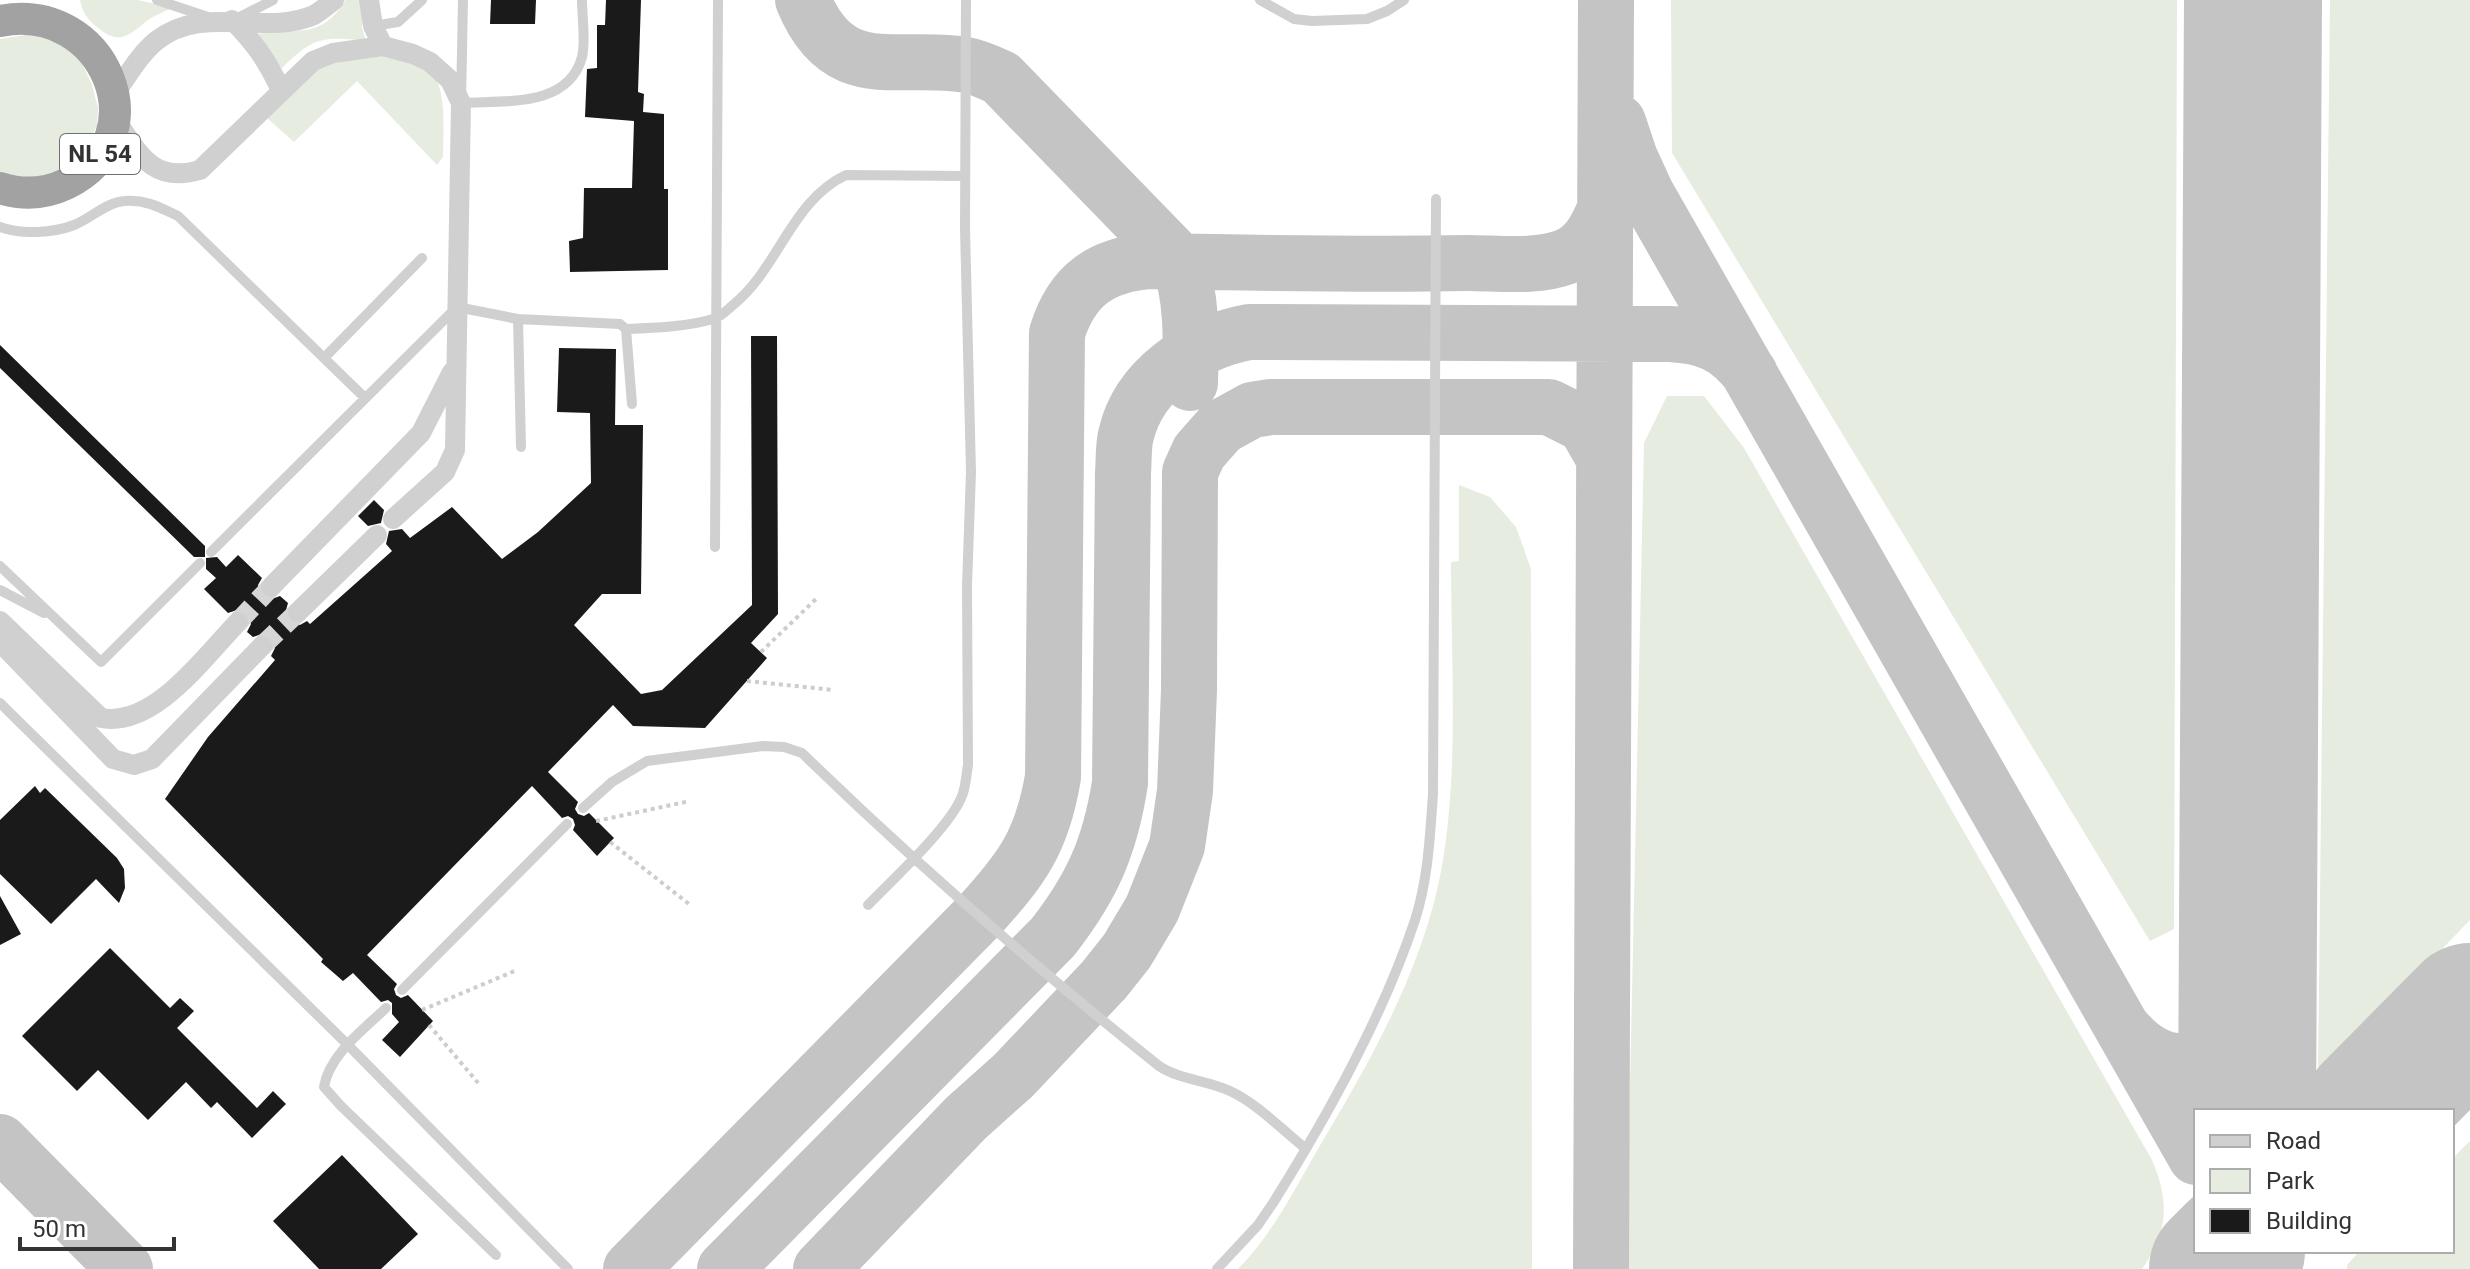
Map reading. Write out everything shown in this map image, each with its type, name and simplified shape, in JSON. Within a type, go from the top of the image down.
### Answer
[{"type":"highway","name":"NL 54","points":[[0,188],[32,193],[59,187],[72,181],[93,163],[108,140],[114,106],[109,73],[69,0]]},
{"type":"highway","name":"NL 54","points":[[5,14],[49,19],[75,31],[90,43]]},
{"type":"street","points":[[334,0],[314,15],[290,20],[224,20],[181,27],[145,51],[114,106],[146,164],[168,175],[185,175],[200,170],[281,90],[313,61],[323,56],[383,46],[430,62],[450,80],[461,103],[455,450],[445,472],[393,519]]},
{"type":"street","points":[[369,0],[373,26],[383,46]]},
{"type":"street","points":[[224,20],[256,44],[281,90]]},
{"type":"street","points":[[271,587],[421,433],[455,367]]},
{"type":"street","points":[[298,612],[377,535]]},
{"type":"street","points":[[0,621],[101,718],[115,720],[133,717],[151,708],[238,622]]},
{"type":"street","points":[[0,642],[113,759],[134,765],[152,759],[262,646]]},
{"type":"lane","points":[[157,0],[224,20],[273,0]]},
{"type":"lane","points":[[373,26],[398,22],[422,0]]},
{"type":"lane","points":[[463,0],[461,103],[536,99],[555,92],[572,77],[582,57],[582,0]]},
{"type":"lane","points":[[715,547],[718,0]]},
{"type":"lane","points":[[868,905],[913,859],[958,805],[968,765],[967,586],[971,472],[965,176],[966,0]]},
{"type":"lane","points":[[1260,0],[1294,19],[1312,21],[1367,19],[1404,0]]},
{"type":"lane","points":[[211,552],[457,307],[518,319],[612,322],[626,329],[649,329],[716,319],[746,294],[815,196],[830,182],[846,175],[965,176]]},
{"type":"lane","points":[[1217,1269],[1258,1225],[1305,1148],[1358,1052],[1390,984],[1415,919],[1428,852],[1433,794],[1436,199]]},
{"type":"lane","points":[[0,227],[46,231],[73,225],[122,201],[148,202],[178,216],[364,397]]},
{"type":"lane","points":[[324,358],[422,258]]},
{"type":"lane","points":[[518,319],[521,447]]},
{"type":"lane","points":[[626,329],[632,404]]},
{"type":"lane","points":[[0,566],[101,662],[200,563]]},
{"type":"lane","points":[[0,590],[56,620]]},
{"type":"lane","points":[[0,703],[348,1045],[568,1269]]},
{"type":"lane","points":[[583,808],[612,782],[647,761],[763,746],[784,747],[802,753],[978,917],[1159,1066],[1170,1073],[1212,1083],[1240,1096],[1305,1148]]},
{"type":"lane","points":[[402,990],[567,824]]},
{"type":"lane","points":[[386,1008],[348,1045],[327,1073],[324,1087],[496,1255]]},
{"type":"path","points":[[761,652],[816,599]]},
{"type":"path","points":[[747,681],[834,690]]},
{"type":"path","points":[[596,821],[690,801]]},
{"type":"path","points":[[610,842],[689,904]]},
{"type":"path","points":[[422,1010],[517,970]]},
{"type":"path","points":[[429,1025],[479,1084]]},
{"type":"green space","points":[[80,0],[138,0],[172,8],[151,18],[130,34],[118,37],[105,33],[91,22]]},
{"type":"green space","points":[[345,0],[362,0],[362,28],[366,41],[320,41],[302,50],[278,69],[256,38],[258,34],[317,27],[336,13]]},
{"type":"green space","points":[[1671,0],[2177,0],[2174,929],[2150,941],[1672,153]]},
{"type":"green space","points":[[2330,0],[2470,0],[2470,920],[2318,1078]]},
{"type":"green space","points":[[38,33],[61,43],[81,61],[98,108],[97,125],[88,145],[69,164],[43,180],[0,174],[0,39]]},
{"type":"green space","points":[[386,56],[423,67],[437,82],[444,126],[443,157],[437,165],[357,81],[294,142],[267,118],[324,61]]},
{"type":"green space","points":[[1667,396],[1704,396],[1744,448],[2152,1160],[2162,1190],[2164,1216],[2157,1242],[2142,1269],[1626,1269],[1644,443]]},
{"type":"green space","points":[[1459,485],[1490,497],[1516,527],[1531,569],[1532,1269],[1238,1269],[1275,1223],[1364,1069],[1400,998],[1428,924],[1438,886],[1449,812],[1453,741],[1451,562],[1459,561]]},
{"type":"green space","points":[[2470,1141],[2470,1269],[2347,1269],[2358,1253],[2454,1253],[2454,1157]]},
{"type":"building","points":[[491,0],[536,0],[535,24],[490,24]]},
{"type":"building","points":[[606,0],[641,0],[638,92],[644,94],[643,112],[664,114],[668,270],[570,272],[569,241],[583,238],[584,188],[632,188],[634,121],[585,117],[587,69],[597,68],[597,25],[605,25]]},
{"type":"building","points":[[751,336],[777,336],[778,614],[751,643],[767,658],[705,728],[633,726],[613,705],[548,772],[578,802],[575,809],[578,814],[584,816],[589,813],[614,838],[597,856],[573,830],[573,819],[568,816],[562,818],[532,786],[367,955],[397,984],[394,989],[396,995],[401,998],[408,995],[433,1021],[400,1057],[382,1040],[399,1022],[392,1014],[392,1003],[388,1000],[381,1002],[353,973],[343,981],[321,962],[323,959],[165,799],[208,737],[275,660],[271,656],[275,648],[272,637],[264,633],[253,637],[247,632],[251,624],[247,613],[240,609],[228,613],[204,589],[216,578],[206,569],[206,558],[217,557],[226,567],[238,555],[262,578],[258,585],[261,596],[269,600],[280,596],[288,603],[285,614],[288,620],[300,625],[307,621],[310,624],[392,551],[386,544],[389,531],[402,529],[410,538],[452,507],[502,559],[538,532],[591,483],[590,413],[557,412],[559,348],[616,349],[615,425],[643,425],[641,594],[602,594],[574,625],[641,694],[662,690],[752,605]]},
{"type":"building","points":[[0,345],[205,546],[205,557],[194,557],[0,368]]},
{"type":"building","points":[[374,500],[384,510],[381,523],[368,526],[358,516]]},
{"type":"building","points":[[35,786],[40,793],[45,788],[117,858],[124,869],[125,888],[119,903],[96,879],[51,924],[0,874],[0,820]]},
{"type":"building","points":[[0,896],[21,934],[0,945]]},
{"type":"building","points":[[110,948],[170,1008],[180,998],[194,1011],[177,1028],[257,1108],[273,1091],[286,1104],[252,1138],[217,1102],[211,1108],[186,1082],[148,1120],[98,1070],[77,1091],[22,1036]]},
{"type":"building","points":[[342,1155],[418,1234],[381,1269],[319,1269],[273,1221]]},
{"type":"taxiway","points":[[803,0],[818,28],[834,46],[852,56],[872,61],[966,65],[1001,78],[1179,261],[1189,306],[1190,383]]},
{"type":"taxiway","points":[[1601,1269],[1606,0]]},
{"type":"taxiway","points":[[1618,122],[1646,193],[2194,1153]]},
{"type":"taxiway","points":[[631,1269],[978,917],[1018,869],[1036,837],[1053,777],[1057,333],[1063,316],[1080,290],[1091,280],[1116,267],[1149,261],[1542,263],[1565,257],[1586,243],[1606,207]]},
{"type":"taxiway","points":[[725,1269],[1053,937],[1089,883],[1105,847],[1120,783],[1125,440],[1143,397],[1172,366],[1209,344],[1249,332],[1670,334],[1695,337],[1715,344],[1733,356],[1750,374]]},
{"type":"taxiway","points":[[821,1269],[1104,980],[1127,951],[1152,909],[1177,846],[1185,791],[1189,690],[1190,472],[1199,452],[1221,427],[1252,410],[1271,407],[1549,407],[1585,425],[1604,458]]},
{"type":"taxiway","points":[[2122,1027],[2152,1053],[2182,1061],[2197,1057],[2211,1049],[2224,1035],[2234,1016],[2242,994],[2248,955]]},
{"type":"taxiway","points":[[0,1142],[125,1269]]},
{"type":"taxiway","points":[[2239,1253],[2241,1269]]},
{"type":"runway","points":[[2247,1109],[2253,0]]},
{"type":"runway","points":[[2374,1109],[2470,1012]]},
{"type":"runway","points":[[2218,1269],[2234,1253]]},
{"type":"tunnel","points":[[238,622],[271,587]]},
{"type":"tunnel","points":[[262,646],[298,612]]}]
